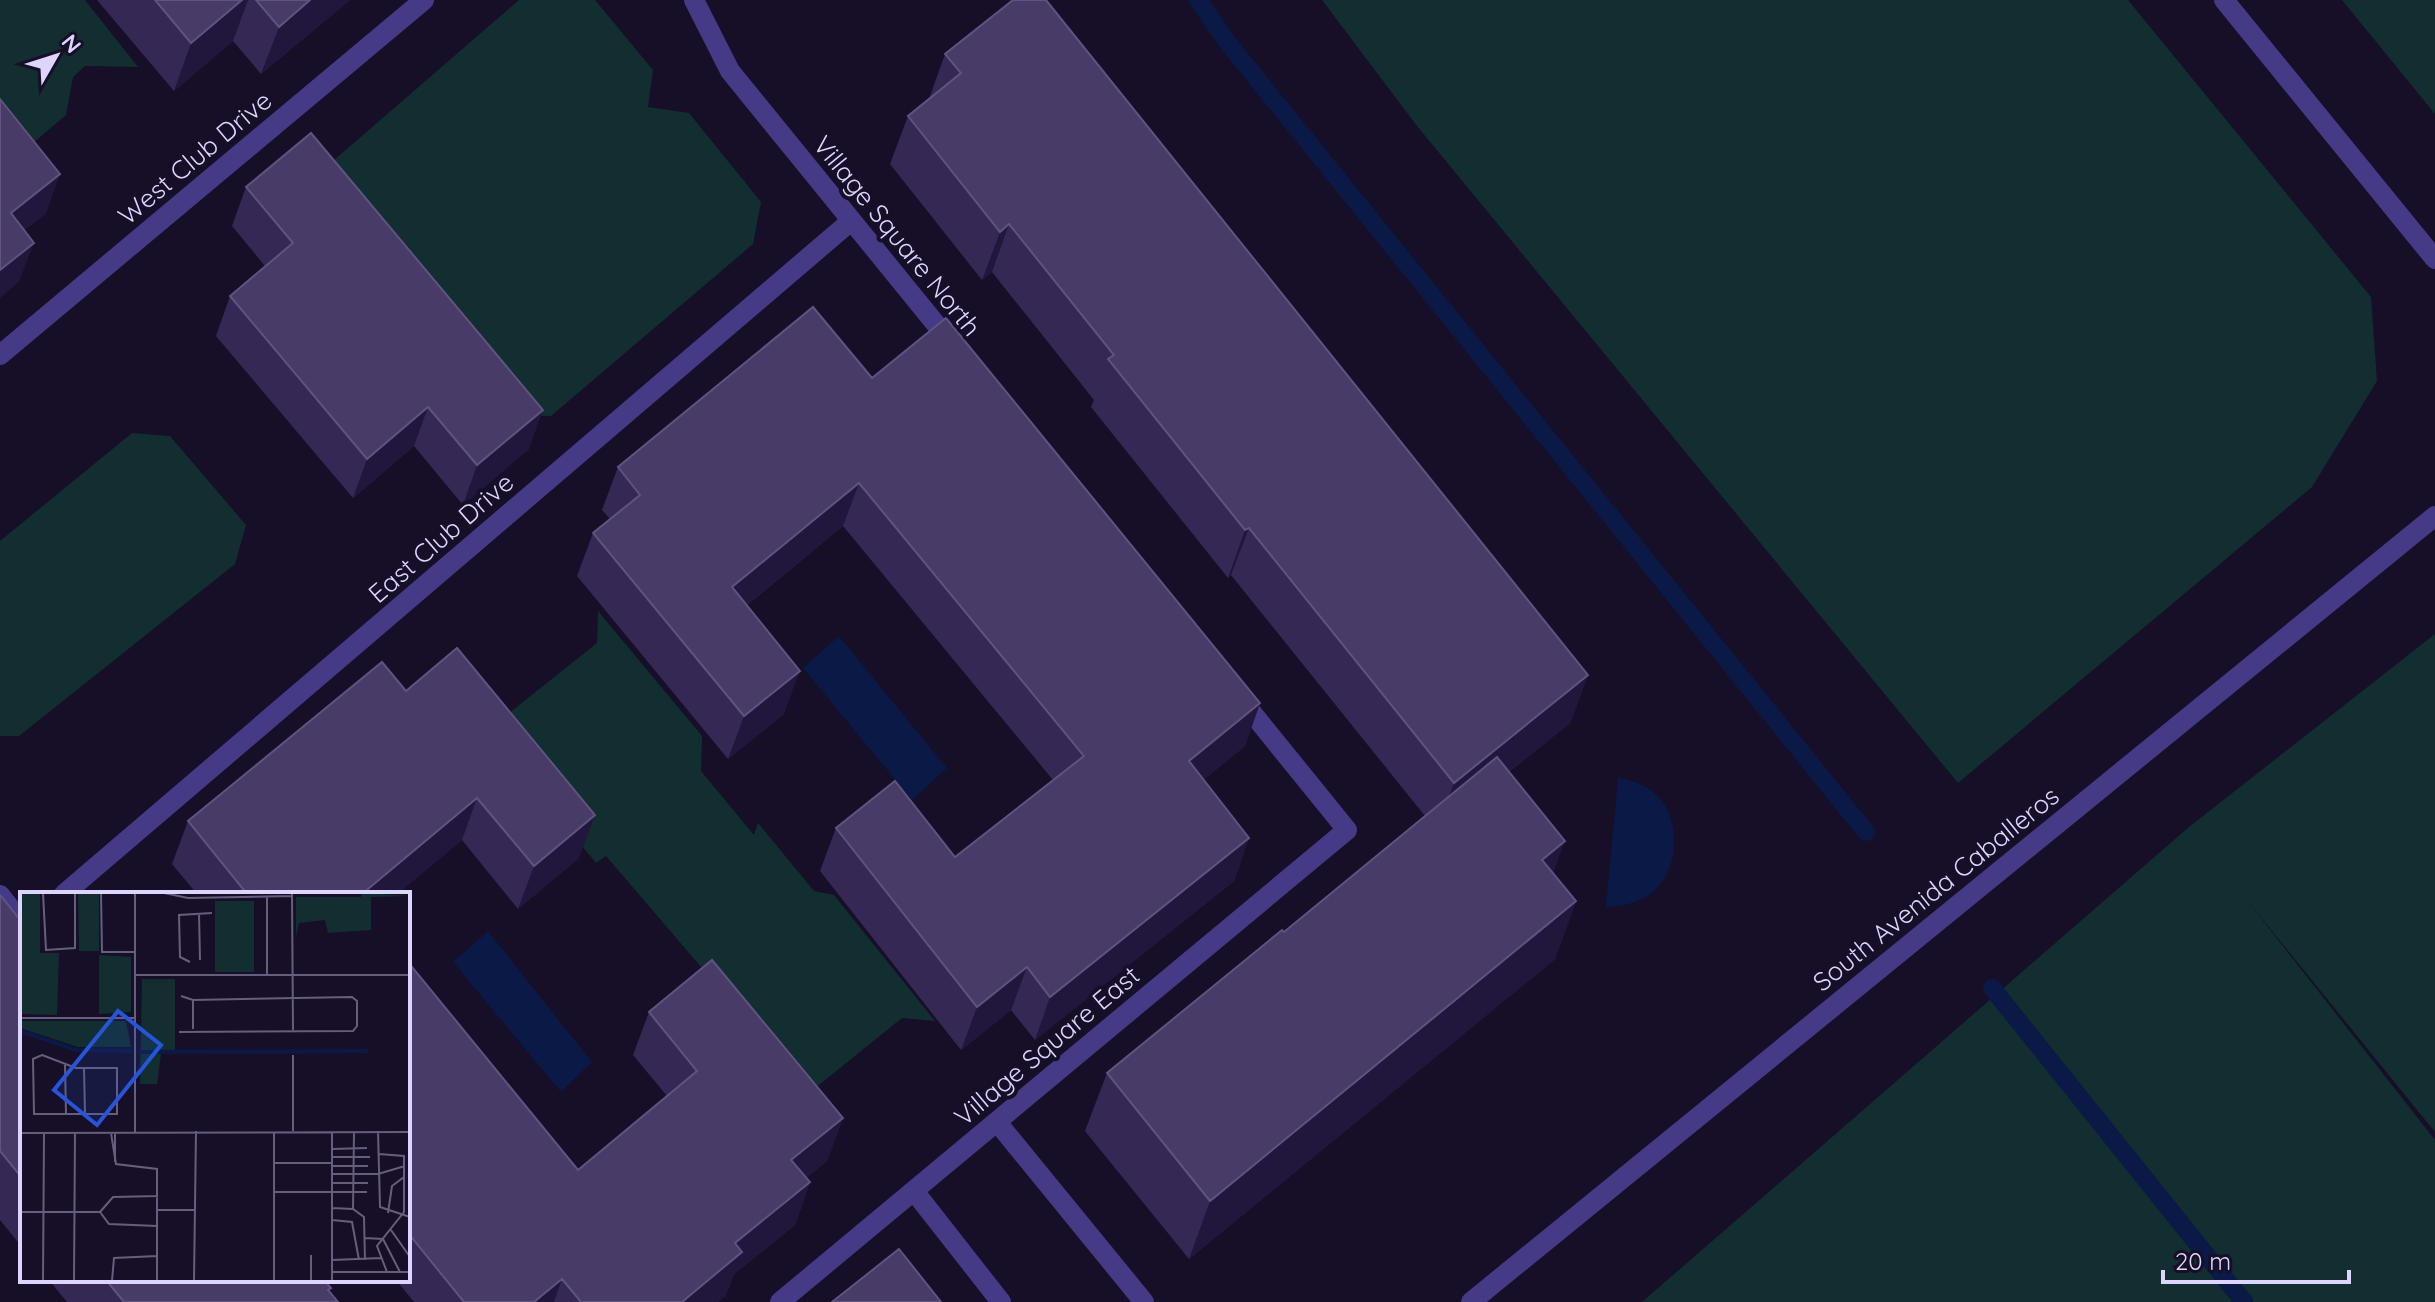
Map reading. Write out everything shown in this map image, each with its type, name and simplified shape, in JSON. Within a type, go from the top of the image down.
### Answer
[{"type":"street","name":"West Club Drive","points":[[0,355],[424,0]]},
{"type":"street","name":"Village Square North","points":[[694,0],[730,71],[960,355]]},
{"type":"street","points":[[2224,0],[2435,259]]},
{"type":"street","name":"East Club Drive","points":[[66,892],[851,221]]},
{"type":"street","name":"South Avenida Caballeros","points":[[1471,1302],[2435,516]]},
{"type":"street","name":"Village Square East","points":[[780,1302],[1347,830],[1228,684]]},
{"type":"street","points":[[0,895],[20,920]]},
{"type":"street","points":[[997,1122],[1144,1302]]},
{"type":"street","points":[[914,1191],[1001,1302]]},
{"type":"green space","points":[[0,0],[85,0],[138,67],[85,66],[73,77],[66,115],[20,154],[0,130]]},
{"type":"green space","points":[[519,0],[595,0],[653,70],[648,107],[689,113],[761,202],[753,244],[551,416],[500,415],[333,161]]},
{"type":"green space","points":[[1322,0],[2128,0],[2371,297],[2377,381],[2312,487],[1958,783],[1417,126]]},
{"type":"green space","points":[[2342,0],[2435,0],[2435,114]]},
{"type":"green space","points":[[132,433],[170,436],[246,525],[235,564],[19,736],[0,736],[0,541]]},
{"type":"green space","points":[[598,611],[702,736],[701,771],[754,835],[758,823],[814,891],[834,895],[935,1021],[902,1018],[809,1093],[606,856],[596,863],[474,715],[503,718],[597,643]]},
{"type":"green space","points":[[2435,634],[2435,1132],[2246,899],[2435,1140],[2435,1302],[1642,1302],[2189,827]]},
{"type":"water","points":[[839,636],[947,768],[912,800],[803,668]]},
{"type":"water","points":[[1618,778],[1644,786],[1662,801],[1673,827],[1673,856],[1662,882],[1653,892],[1631,903],[1606,907]]},
{"type":"water","points":[[488,931],[592,1062],[561,1092],[453,962]]},
{"type":"building","points":[[155,0],[242,0],[191,43]]},
{"type":"building","points":[[256,0],[310,0],[279,27]]},
{"type":"building","points":[[1013,0],[1046,0],[1588,675],[1454,783],[1108,359],[1114,355],[1009,224],[1000,232],[908,116],[961,73],[945,54]]},
{"type":"building","points":[[0,99],[60,174],[11,213],[34,243],[0,270]]},
{"type":"building","points":[[311,133],[543,410],[477,465],[428,407],[367,459],[230,296],[293,243],[246,187]]},
{"type":"building","points":[[813,307],[872,378],[946,318],[1260,703],[1189,761],[1249,838],[1050,997],[1027,967],[977,1007],[836,828],[895,781],[955,857],[1084,756],[859,483],[732,587],[800,671],[744,716],[593,533],[640,495],[618,467]]},
{"type":"building","points":[[457,648],[595,815],[534,866],[477,798],[364,892],[245,892],[188,821],[382,662],[406,691]]},
{"type":"building","points":[[1497,757],[1565,841],[1542,860],[1576,901],[1210,1201],[1107,1073]]},
{"type":"building","points":[[0,895],[20,920],[20,1176],[0,1151]]},
{"type":"building","points":[[712,960],[843,1118],[791,1160],[810,1182],[735,1243],[742,1252],[682,1302],[581,1302],[562,1279],[534,1302],[464,1302],[410,1235],[410,964],[578,1170],[697,1071],[649,1012]]},
{"type":"building","points":[[899,1249],[941,1302],[832,1302]]},
{"type":"building","points":[[108,1282],[326,1282],[338,1302],[124,1302]]},
{"type":"waterway","points":[[1198,0],[1228,43],[1866,832]]},
{"type":"waterway","points":[[1992,988],[2244,1302]]}]
